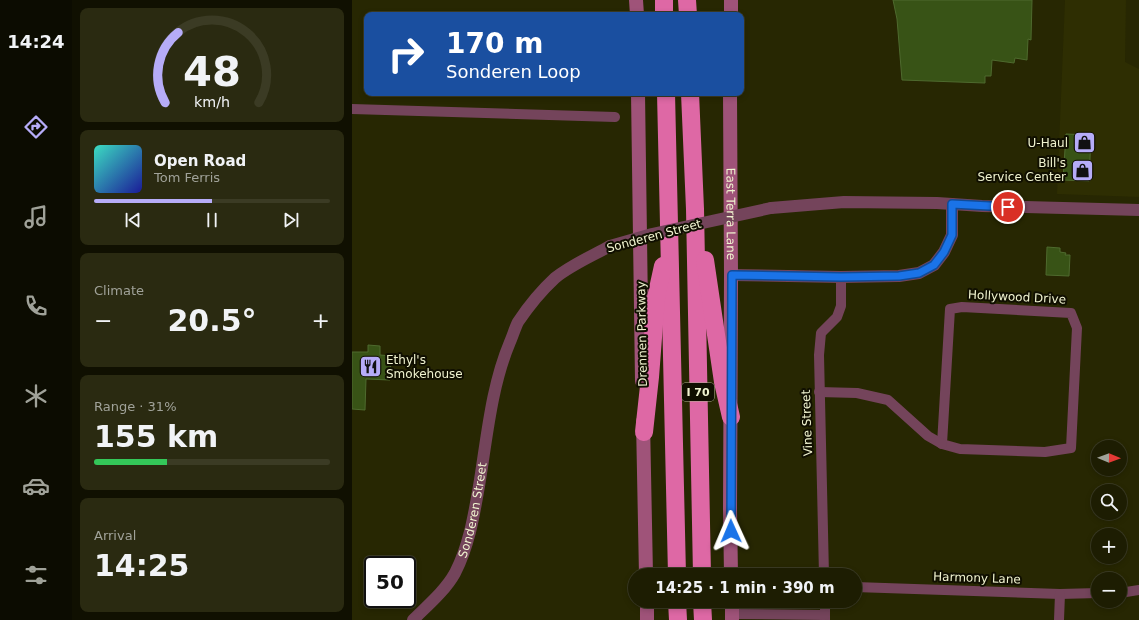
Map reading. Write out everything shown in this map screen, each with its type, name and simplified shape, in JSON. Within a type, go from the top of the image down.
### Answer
[{"type":"highway","points":[[664,0],[664,12]]},
{"type":"highway","points":[[687,0],[688,12]]},
{"type":"highway","name":"I 70","points":[[666,96],[677,568]]},
{"type":"highway","name":"I 70","points":[[690,96],[702,568]]},
{"type":"highway","points":[[694,209],[704,250],[723,382],[731,417]]},
{"type":"highway","points":[[644,432],[656,298],[669,238]]},
{"type":"highway","points":[[678,608],[678,620]]},
{"type":"highway","points":[[702,608],[703,620]]},
{"type":"main road","points":[[636,0],[636,12]]},
{"type":"main road","points":[[731,0],[731,12]]},
{"type":"main road","name":"Drennen Parkway","points":[[638,96],[646,568]]},
{"type":"main road","name":"East Terra Lane","points":[[730,96],[732,275],[730,509],[732,568]]},
{"type":"main road","points":[[647,608],[647,620]]},
{"type":"street","points":[[352,109],[615,117]]},
{"type":"street","name":"Sonderen Street","points":[[413,620],[449,582],[454,574],[466,545],[476,502],[495,390],[505,354],[518,322],[535,300],[556,278],[580,262],[610,246],[652,234],[771,208],[844,202],[1139,210]]},
{"type":"street","points":[[732,275],[841,277],[899,276],[919,273],[934,265],[944,252],[952,235],[952,204]]},
{"type":"street","name":"Vine Street","points":[[824,568],[819,355],[821,334],[837,317],[841,306],[841,277]]},
{"type":"street","name":"Hollywood Drive","points":[[819,392],[857,393],[888,400],[928,436],[942,444],[960,449],[1045,452],[1071,448],[1077,328],[1071,313],[962,306],[950,309],[942,444]]},
{"type":"street","name":"Harmony Lane","points":[[862,587],[1060,594],[1091,593]]},
{"type":"street","points":[[1127,592],[1139,590]]},
{"type":"street","points":[[1059,620],[1060,594]]},
{"type":"street","points":[[732,612],[825,618]]},
{"type":"shaded area","points":[[1065,0],[1126,0],[1125,62],[1139,69],[1139,197],[1057,194]]},
{"type":"building","points":[[893,0],[1032,0],[1031,40],[1028,39],[1027,60],[1015,58],[1014,63],[992,60],[991,76],[985,76],[985,83],[902,80],[897,19]]},
{"type":"building","points":[[1066,134],[1091,135],[1089,181],[1063,180]]},
{"type":"building","points":[[1047,247],[1060,248],[1060,252],[1066,253],[1065,255],[1070,255],[1069,276],[1046,275]]},
{"type":"building","name":"Ethyl's Smokehouse","points":[[368,345],[380,346],[380,355],[391,356],[390,380],[366,379],[365,410],[352,409],[352,352],[368,352]]},
{"type":"place","name":"U-Haul","points":[[1084,143]]},
{"type":"place","name":"Bill's Service Center","points":[[1082,170]]},
{"type":"place","name":"Ethyl's Smokehouse","points":[[371,367]]},
{"type":"route","points":[[731,531],[732,275],[841,277],[899,276],[919,273],[934,265],[944,252],[952,235],[952,204],[1008,207]]}]
